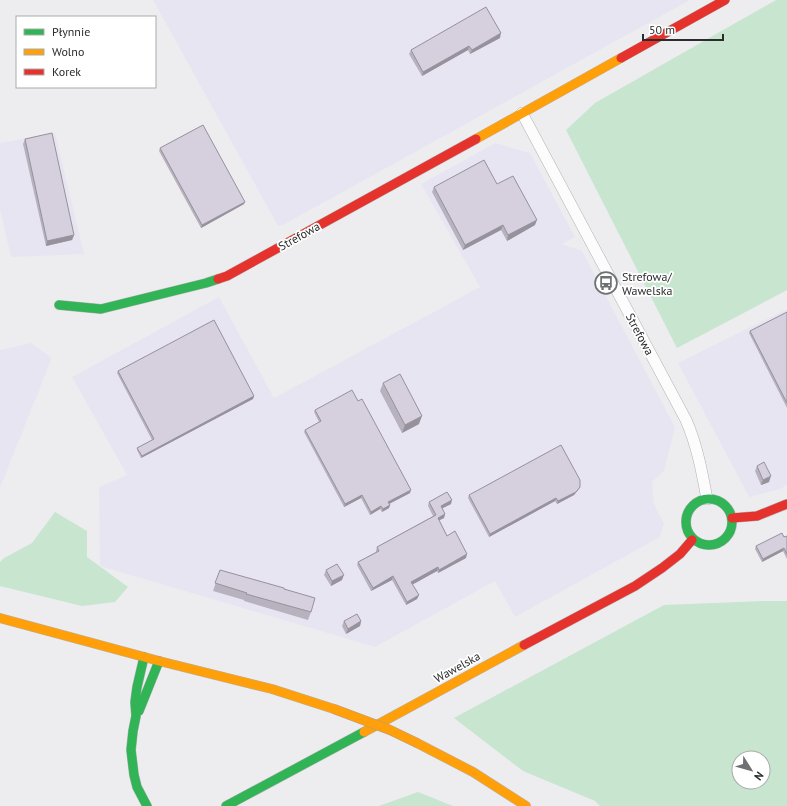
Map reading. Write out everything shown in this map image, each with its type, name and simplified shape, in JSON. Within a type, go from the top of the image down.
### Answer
[{"type":"main road","name":"Strefowa","points":[[59,305],[101,309],[206,283],[226,276],[725,0]]},
{"type":"main road","points":[[707,499],[713,499],[723,504],[730,512],[732,518],[728,537],[715,545],[706,546],[696,543],[692,540],[685,526],[688,511],[699,501],[707,499]]},
{"type":"main road","points":[[732,518],[757,516],[787,504]]},
{"type":"main road","name":"Wawelska","points":[[226,806],[635,586],[680,554],[692,540]]},
{"type":"main road","points":[[0,618],[272,690],[334,709],[390,730],[417,743],[468,769],[526,806]]},
{"type":"main road","points":[[144,657],[135,702],[136,716],[132,742],[132,762],[137,787],[147,806]]},
{"type":"main road","points":[[136,716],[142,705],[159,661]]},
{"type":"street","name":"Strefowa","points":[[522,113],[686,420],[694,440],[707,499]]},
{"type":"shaded area","points":[[153,0],[690,0],[283,225],[278,226]]},
{"type":"shaded area","points":[[55,133],[84,254],[11,257],[0,210],[0,143]]},
{"type":"shaded area","points":[[495,143],[530,153],[575,237],[562,244],[582,251],[675,427],[664,471],[652,482],[654,504],[664,524],[660,537],[515,617],[495,581],[375,647],[100,566],[99,487],[127,475],[72,377],[219,297],[274,398],[480,287],[421,184]]},
{"type":"shaded area","points":[[787,309],[787,485],[780,489],[749,497],[678,363]]},
{"type":"shaded area","points":[[31,343],[52,358],[0,488],[0,350]]},
{"type":"green space","points":[[776,0],[787,0],[787,290],[677,348],[566,130],[595,103]]},
{"type":"green space","points":[[55,512],[87,531],[87,557],[128,587],[115,602],[82,606],[0,586],[0,562],[4,558],[32,543]]},
{"type":"green space","points":[[787,601],[787,806],[600,806],[595,801],[523,771],[454,718],[664,605]]},
{"type":"green space","points":[[418,792],[453,806],[379,806]]},
{"type":"building","points":[[486,7],[501,33],[472,50],[469,46],[423,72],[411,50]]},
{"type":"building","points":[[203,125],[245,202],[202,225],[160,148]]},
{"type":"building","points":[[52,133],[74,235],[47,241],[25,139]]},
{"type":"building","points":[[484,160],[497,184],[513,176],[537,220],[508,235],[503,225],[465,245],[434,187]]},
{"type":"building","points":[[787,312],[787,403],[750,331]]},
{"type":"building","points":[[214,320],[254,396],[142,456],[137,448],[154,439],[118,371]]},
{"type":"building","points":[[400,374],[422,416],[405,425],[383,383]]},
{"type":"building","points":[[352,390],[358,401],[362,399],[411,490],[388,502],[390,505],[383,509],[381,506],[371,512],[362,495],[345,504],[305,430],[321,421],[315,410]]},
{"type":"building","points":[[561,445],[580,480],[580,487],[576,492],[558,501],[556,498],[490,534],[469,495]]},
{"type":"building","points":[[764,462],[771,476],[763,480],[757,466]]},
{"type":"building","points":[[447,492],[452,500],[441,506],[445,514],[438,518],[447,536],[455,531],[467,554],[439,570],[438,567],[411,582],[419,595],[407,602],[393,576],[373,588],[358,562],[379,551],[377,547],[436,515],[429,502]]},
{"type":"building","points":[[782,533],[784,537],[787,536],[787,554],[784,548],[763,559],[756,546]]},
{"type":"building","points":[[337,564],[344,575],[332,581],[326,570]]},
{"type":"building","points":[[220,570],[315,598],[311,612],[246,594],[247,593],[215,583]]},
{"type":"building","points":[[357,614],[361,621],[348,629],[344,621]]},
{"type":"traffic: fast","points":[[59,305],[101,309],[218,279]]},
{"type":"traffic: fast","points":[[704,499],[714,499],[726,505],[731,513],[732,522],[731,531],[726,539],[718,544],[704,545],[696,542],[689,535],[686,527],[686,517],[689,509],[696,502],[704,499]]},
{"type":"traffic: fast","points":[[144,657],[137,687],[135,702],[136,716],[131,750],[137,787],[147,806]]},
{"type":"traffic: fast","points":[[139,711],[159,661]]},
{"type":"traffic: fast","points":[[226,806],[364,732]]},
{"type":"traffic: slow","points":[[476,139],[621,58]]},
{"type":"traffic: slow","points":[[0,618],[159,661],[272,689],[334,709]]},
{"type":"traffic: slow","points":[[364,732],[524,645]]},
{"type":"traffic: slow","points":[[334,709],[390,730],[417,743]]},
{"type":"traffic: slow","points":[[417,743],[473,772],[526,806]]},
{"type":"traffic: jam","points":[[621,58],[725,0]]},
{"type":"traffic: jam","points":[[218,279],[227,276],[476,139]]},
{"type":"traffic: jam","points":[[732,518],[757,516],[787,504]]},
{"type":"traffic: jam","points":[[524,645],[635,586],[680,554],[692,540]]},
{"type":"place","name":"Strefowa/ Wawelska","points":[[606,283]]}]
